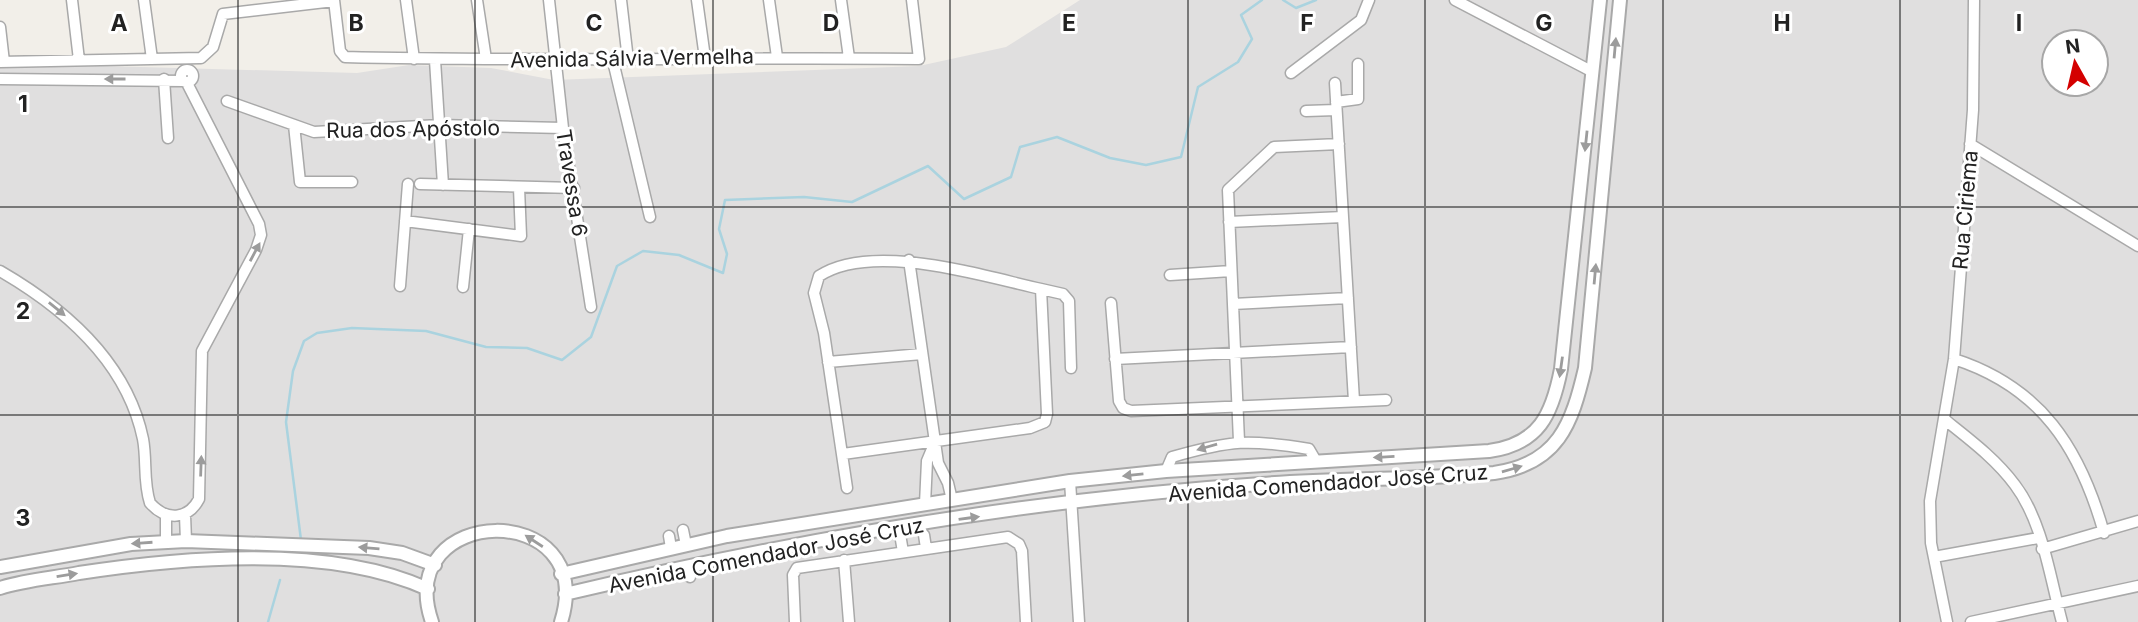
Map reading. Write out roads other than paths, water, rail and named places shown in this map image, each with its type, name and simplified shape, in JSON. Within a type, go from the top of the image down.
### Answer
[{"type":"street","points":[[72,0],[79,60]]},
{"type":"street","points":[[144,0],[152,59]]},
{"type":"street","points":[[0,27],[2,62],[192,59],[208,55],[223,14],[334,0]]},
{"type":"street","name":"Avenida Sálvia Vermelha","points":[[334,0],[340,51],[345,57],[613,61],[777,57],[919,59],[912,0]]},
{"type":"street","points":[[406,0],[414,59]]},
{"type":"street","points":[[478,0],[486,60]]},
{"type":"street","name":"Travessa 6","points":[[549,0],[563,128],[591,307]]},
{"type":"street","points":[[621,0],[628,60]]},
{"type":"street","points":[[697,0],[705,58]]},
{"type":"street","points":[[769,0],[777,57]]},
{"type":"street","points":[[841,0],[849,58]]},
{"type":"street","points":[[1291,74],[1361,20],[1369,0]]},
{"type":"street","points":[[1455,0],[1593,72]]},
{"type":"street","name":"Avenida Comendador José Cruz","points":[[561,573],[670,542],[687,545],[1070,481],[1166,471],[1489,452],[1515,446],[1537,430],[1550,412],[1561,369],[1600,0]]},
{"type":"street","name":"Avenida Comendador José Cruz","points":[[565,594],[690,572],[899,528],[1072,504],[1261,484],[1512,471],[1544,454],[1571,421],[1586,368],[1620,0]]},
{"type":"street","name":"Rua Ciriema","points":[[1947,622],[1934,557],[1930,501],[1954,359],[1970,144],[1974,0]]},
{"type":"street","points":[[435,60],[443,185]]},
{"type":"street","points":[[613,61],[650,216]]},
{"type":"street","points":[[1306,111],[1358,99],[1358,64]]},
{"type":"street","points":[[0,79],[164,79],[185,82],[259,224],[261,235],[256,250],[202,351],[200,499],[185,515],[186,541]]},
{"type":"street","points":[[164,79],[168,138]]},
{"type":"street","points":[[1335,83],[1354,401]]},
{"type":"street","name":"Rua dos Apóstolo","points":[[227,101],[314,132],[439,125],[563,128]]},
{"type":"street","points":[[294,125],[300,182],[352,182]]},
{"type":"street","points":[[1239,441],[1228,190],[1274,147],[1339,144]]},
{"type":"street","points":[[1970,144],[2138,246]]},
{"type":"street","points":[[400,286],[408,184]]},
{"type":"street","points":[[420,184],[574,188]]},
{"type":"street","points":[[405,221],[521,236],[519,188]]},
{"type":"street","points":[[1229,222],[1343,217]]},
{"type":"street","points":[[463,287],[469,229]]},
{"type":"street","points":[[909,260],[939,469],[948,483],[952,500]]},
{"type":"street","points":[[847,488],[844,454],[814,293],[816,281],[824,272],[844,266],[909,260],[1067,297],[1071,368]]},
{"type":"street","points":[[0,271],[57,307],[111,366],[131,405],[143,438],[146,490],[150,503],[166,515],[185,515]]},
{"type":"street","points":[[1171,275],[1231,271]]},
{"type":"street","points":[[844,454],[1030,428],[1045,422],[1048,414],[1041,289]]},
{"type":"street","points":[[1233,304],[1348,298]]},
{"type":"street","points":[[1111,303],[1118,401],[1123,408],[1131,411],[1386,400]]},
{"type":"street","points":[[1115,359],[1351,347]]},
{"type":"street","points":[[828,362],[922,354]]},
{"type":"street","points":[[1954,359],[1994,375],[2045,413],[2082,468],[2104,533]]},
{"type":"street","points":[[1944,419],[1997,464],[2015,485],[2032,517],[2062,622]]},
{"type":"street","points":[[1166,471],[1172,457],[1223,442],[1255,440],[1309,449],[1316,461]]},
{"type":"street","points":[[925,504],[927,461],[935,442]]},
{"type":"street","points":[[1070,481],[1079,622]]},
{"type":"street","points":[[166,515],[166,541]]},
{"type":"street","points":[[2042,549],[2138,521]]},
{"type":"street","points":[[899,528],[903,552]]},
{"type":"street","points":[[432,622],[428,589],[435,565],[447,550],[463,538],[481,530],[501,529],[520,533],[538,542],[552,556],[561,573],[565,594],[561,622]]},
{"type":"street","points":[[683,530],[687,545]]},
{"type":"street","points":[[924,535],[926,548]]},
{"type":"street","points":[[795,622],[795,571],[802,566],[1001,537],[1014,539],[1022,551],[1027,622]]},
{"type":"street","points":[[1934,557],[2038,538]]},
{"type":"street","points":[[0,568],[99,548],[166,541],[369,548],[402,554],[435,565]]},
{"type":"street","points":[[99,548],[93,556],[100,570]]},
{"type":"street","points":[[0,588],[100,570],[181,560],[284,559],[390,575],[428,589]]},
{"type":"street","points":[[844,560],[849,622]]},
{"type":"street","points":[[1971,622],[2138,586]]},
{"type":"waterway","points":[[301,540],[286,422],[293,371],[304,341],[317,333],[352,328],[426,331],[486,347],[527,348],[562,360],[591,337],[617,266],[643,251],[679,255],[723,273],[727,254],[719,229],[725,200],[804,197],[852,202],[928,166],[964,199],[1011,177],[1020,147],[1057,137],[1110,158],[1146,165],[1181,157],[1198,87],[1238,62],[1252,39],[1241,15],[1262,0]]},
{"type":"waterway","points":[[1283,0],[1296,8],[1316,0]]},
{"type":"waterway","points":[[268,622],[280,580]]}]
